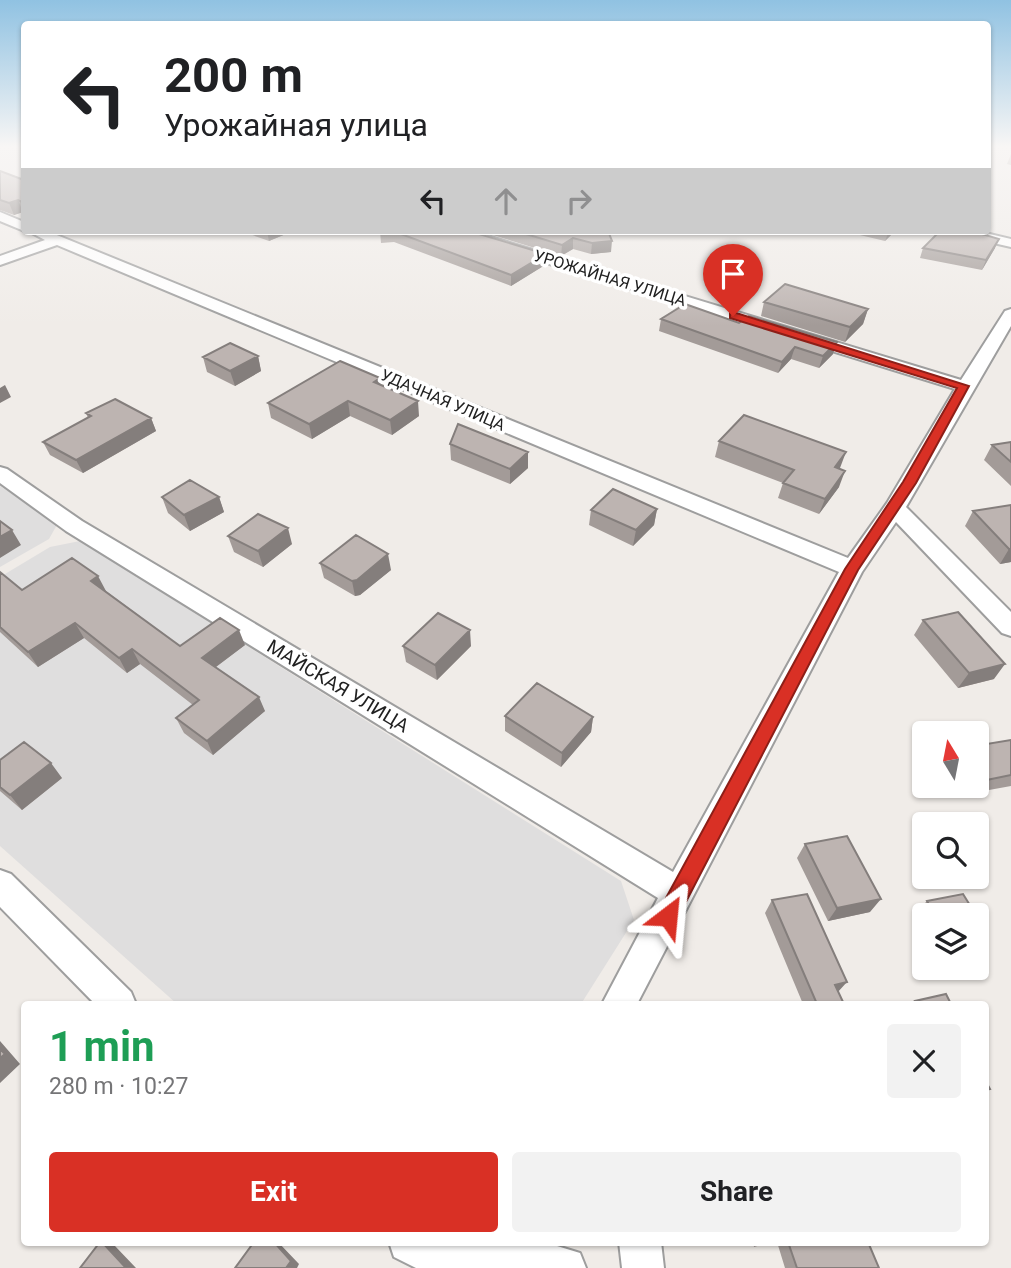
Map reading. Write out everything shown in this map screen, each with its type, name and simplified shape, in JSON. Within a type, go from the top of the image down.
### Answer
[{"type":"street","points":[[0,216],[21,226]]},
{"type":"street","name":"УДАЧНАЯ УЛИЦА","points":[[44,235],[852,569]]},
{"type":"street","name":"УРОЖАЙНАЯ УЛИЦА","points":[[470,235],[963,386]]},
{"type":"street","points":[[976,235],[1011,243]]},
{"type":"street","points":[[0,261],[57,240]]},
{"type":"street","points":[[621,1001],[852,569],[894,508],[963,386],[1011,314]]},
{"type":"street","name":"МАЙСКАЯ УЛИЦА","points":[[0,473],[74,526],[680,894]]},
{"type":"street","points":[[894,508],[953,564],[1011,626]]},
{"type":"street","points":[[0,885],[116,1001]]},
{"type":"street","points":[[640,1246],[643,1268]]},
{"type":"street","points":[[430,1252],[538,1262],[565,1268]]},
{"type":"shaded area","points":[[0,486],[58,523],[49,539],[0,567]]},
{"type":"shaded area","points":[[80,541],[621,881],[634,920],[583,1001],[174,1001],[0,846],[0,577],[50,547]]},
{"type":"building","points":[[404,235],[482,235],[546,254],[511,275]]},
{"type":"building","points":[[529,235],[610,235],[612,241],[592,243],[573,238],[562,245]]},
{"type":"building","points":[[936,235],[986,235],[999,239],[986,260],[923,248]]},
{"type":"building","points":[[785,284],[868,309],[850,327],[764,302]]},
{"type":"building","points":[[685,304],[739,323],[749,316],[837,342],[823,356],[795,347],[782,362],[661,319]]},
{"type":"building","points":[[230,343],[258,356],[230,371],[203,357]]},
{"type":"building","points":[[340,361],[380,378],[374,382],[418,401],[390,420],[348,401],[309,424],[268,403]]},
{"type":"building","points":[[115,399],[151,418],[76,460],[43,442],[91,416],[86,413]]},
{"type":"building","points":[[744,415],[846,452],[835,467],[845,471],[825,499],[783,483],[794,470],[719,441]]},
{"type":"building","points":[[458,424],[528,452],[510,469],[450,444]]},
{"type":"building","points":[[1011,442],[1011,462],[992,445]]},
{"type":"building","points":[[190,480],[219,497],[184,515],[162,497]]},
{"type":"building","points":[[613,489],[657,509],[636,530],[591,510]]},
{"type":"building","points":[[1011,505],[1011,549],[1009,549],[973,511]]},
{"type":"building","points":[[258,514],[288,528],[258,551],[228,536]]},
{"type":"building","points":[[0,521],[12,530],[0,537]]},
{"type":"building","points":[[356,535],[388,554],[357,580],[352,581],[320,563]]},
{"type":"building","points":[[72,558],[98,576],[91,581],[180,646],[220,618],[239,630],[202,658],[259,697],[207,741],[176,718],[199,700],[132,649],[119,658],[75,623],[28,652],[0,627],[0,572],[22,590]]},
{"type":"building","points":[[958,612],[1005,664],[969,673],[923,620]]},
{"type":"building","points":[[438,613],[470,630],[435,665],[403,646]]},
{"type":"building","points":[[537,683],[593,717],[562,753],[505,716]]},
{"type":"building","points":[[1011,740],[1011,775],[989,780],[989,744]]},
{"type":"building","points":[[24,742],[51,763],[10,795],[0,787],[0,760]]},
{"type":"building","points":[[847,836],[881,899],[837,908],[805,844]]},
{"type":"building","points":[[807,894],[847,982],[835,985],[843,1001],[816,1001],[772,900]]},
{"type":"building","points":[[963,894],[969,903],[928,903],[927,901]]},
{"type":"building","points":[[946,994],[950,1001],[915,1001]]},
{"type":"building","points":[[97,1246],[106,1246],[126,1268],[80,1268]]},
{"type":"building","points":[[251,1246],[278,1246],[291,1261],[286,1268],[235,1268]]},
{"type":"building","points":[[789,1246],[870,1246],[879,1268],[797,1268]]},
{"type":"route","points":[[668,916],[852,569],[910,483],[963,386],[733,316]]}]
